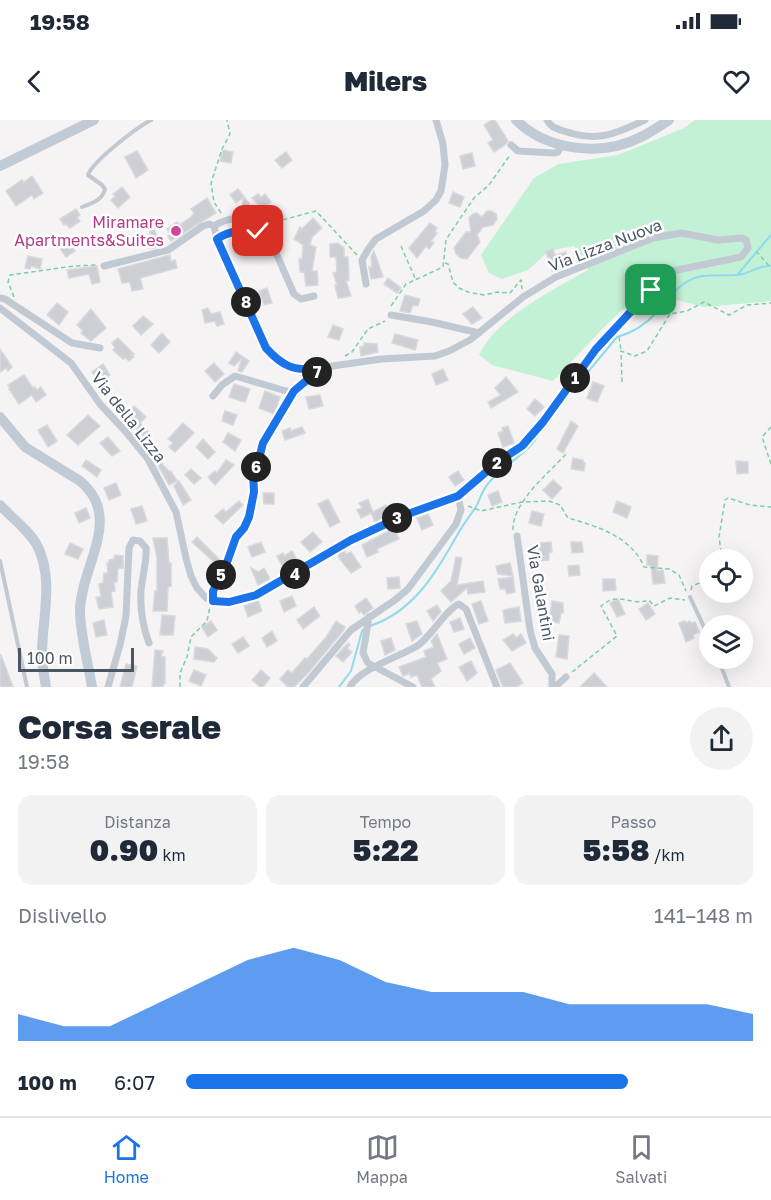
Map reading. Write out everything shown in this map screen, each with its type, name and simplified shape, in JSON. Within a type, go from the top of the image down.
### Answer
[{"type":"main road","points":[[0,166],[94,120]]},
{"type":"main road","points":[[516,120],[530,132],[561,146],[587,148],[613,146],[640,138],[669,120]]},
{"type":"main road","points":[[0,417],[25,447],[80,481],[97,502],[100,532],[86,576],[80,611],[92,687]]},
{"type":"main road","points":[[0,506],[27,532],[37,545],[41,556],[46,600],[42,653],[46,687]]},
{"type":"street","points":[[366,284],[362,260],[376,239],[423,211],[436,200],[441,191],[445,165],[436,120]]},
{"type":"street","points":[[547,120],[556,129],[591,138],[610,135],[645,120]]},
{"type":"street","points":[[511,145],[518,150],[554,153],[558,152],[561,146]]},
{"type":"street","points":[[104,266],[168,250],[209,224],[214,226],[225,219],[245,220],[266,230],[269,234],[294,294],[301,299],[314,296]]},
{"type":"street","name":"Via Lizza Nuova","points":[[214,226],[217,239],[266,348],[277,361],[291,368],[304,370],[381,359],[435,356],[449,351],[470,340],[534,290],[556,277],[653,238],[681,233],[718,240],[745,239],[746,252],[741,257],[657,274],[647,295],[596,349],[522,446],[499,461],[458,496]]},
{"type":"street","points":[[217,239],[222,235],[251,230],[269,234]]},
{"type":"street","name":"Via della Lizza","points":[[0,298],[5,299],[72,343],[100,348]]},
{"type":"street","name":"Via della Lizza","points":[[0,308],[71,363],[100,404],[148,459],[176,512],[191,576],[203,596],[213,601]]},
{"type":"street","points":[[391,315],[432,321],[479,333]]},
{"type":"street","points":[[213,396],[222,385],[235,376],[286,391],[294,391],[320,369]]},
{"type":"street","points":[[213,601],[229,602],[256,595],[351,540],[405,515],[458,496],[461,510],[451,532],[408,589],[351,630],[303,687]]},
{"type":"street","name":"Via Galantini","points":[[517,536],[530,630],[535,648],[552,674],[554,687]]},
{"type":"street","points":[[108,687],[126,616],[129,548],[133,540],[142,542],[146,548],[141,591],[145,632],[149,643]]},
{"type":"street","points":[[350,687],[360,676],[418,645],[434,631],[454,606],[459,604],[466,609],[497,687]]},
{"type":"street","points":[[368,619],[363,653],[368,663],[413,687]]},
{"type":"street","points":[[554,687],[566,677]]},
{"type":"lane","points":[[82,207],[98,201],[104,195],[105,189],[102,184],[88,176],[90,171],[140,126],[151,120]]},
{"type":"lane","points":[[0,561],[27,687]]},
{"type":"lane","points":[[690,597],[699,616]]},
{"type":"lane","points":[[722,669],[729,687]]},
{"type":"path","points":[[225,219],[214,202],[211,183],[222,149],[230,134],[227,120]]},
{"type":"path","points":[[343,358],[352,352],[368,329],[387,320],[391,315],[391,307],[404,286],[443,267],[446,240],[451,232],[474,198],[489,184],[508,156],[518,150]]},
{"type":"path","points":[[253,223],[282,220],[316,212],[362,260]]},
{"type":"path","points":[[401,246],[416,279]]},
{"type":"path","points":[[753,248],[771,268]]},
{"type":"path","points":[[444,263],[448,264],[453,282],[464,291],[484,295],[497,292],[506,294],[510,293],[521,280],[522,289],[534,290]]},
{"type":"path","points":[[9,298],[14,299],[15,296],[8,282],[10,275],[74,266],[104,266]]},
{"type":"path","points":[[621,351],[635,356],[646,351],[670,314],[687,311],[704,302],[729,315],[747,305],[771,303]]},
{"type":"path","points":[[620,338],[622,382]]},
{"type":"path","points":[[180,687],[180,673],[192,637],[207,621],[208,610],[213,601],[213,591],[225,568],[236,537],[244,528],[249,517],[254,492],[253,473],[263,443],[294,391]]},
{"type":"path","points":[[771,427],[762,436],[771,464]]},
{"type":"path","points":[[517,536],[512,528],[522,502],[567,453]]},
{"type":"path","points":[[721,549],[719,537],[725,500],[728,498],[750,505],[771,507]]},
{"type":"path","points":[[470,506],[480,510],[522,502],[549,501],[560,505],[568,518],[591,524],[620,538],[641,558],[644,567],[669,569],[679,575],[682,586],[690,597]]},
{"type":"path","points":[[566,677],[617,636],[601,606],[608,601],[620,597],[640,603],[649,600],[654,606],[670,598],[688,600],[692,586],[699,583]]},
{"type":"green space","points":[[695,120],[771,120],[771,301],[704,307],[642,291],[553,381],[492,365],[479,355],[487,341],[512,317],[588,270],[574,246],[549,251],[528,270],[502,279],[489,273],[481,255],[534,178],[559,164],[618,155],[684,128]]},
{"type":"building","points":[[495,120],[508,141],[494,152],[488,143],[493,140],[484,125]]},
{"type":"building","points":[[223,150],[233,152],[231,163],[220,161]]},
{"type":"building","points":[[137,151],[148,170],[136,178],[125,157]]},
{"type":"building","points":[[286,152],[292,160],[282,168],[275,160]]},
{"type":"building","points":[[472,153],[475,166],[463,169],[460,156]]},
{"type":"building","points":[[32,176],[43,193],[34,199],[32,195],[16,206],[6,191]]},
{"type":"building","points":[[122,187],[130,197],[118,208],[111,200],[115,196],[113,194]]},
{"type":"building","points":[[238,189],[249,203],[249,212],[242,212],[243,198],[236,203],[230,195]]},
{"type":"building","points":[[453,192],[464,197],[460,207],[449,203]]},
{"type":"building","points":[[258,194],[261,197],[265,194],[271,202],[264,208],[262,205],[260,207],[252,198]]},
{"type":"building","points":[[207,198],[216,213],[171,241],[168,236],[171,235],[167,229],[191,217],[194,213],[191,209]]},
{"type":"building","points":[[76,209],[80,215],[77,217],[80,221],[70,228],[64,225],[60,219]]},
{"type":"building","points":[[487,211],[496,214],[497,219],[493,225],[483,227],[477,235],[480,242],[467,259],[461,258],[456,254],[454,248],[466,232],[471,232],[469,218],[477,213],[482,217]]},
{"type":"building","points":[[313,218],[322,228],[312,237],[310,245],[316,247],[312,271],[317,271],[318,285],[306,286],[304,272],[300,272],[299,259],[302,259],[303,245],[294,239],[300,227],[302,229]]},
{"type":"building","points":[[151,223],[162,246],[150,249],[148,246]]},
{"type":"building","points":[[430,223],[437,228],[435,231],[437,233],[431,241],[434,243],[429,249],[426,246],[417,258],[409,248]]},
{"type":"building","points":[[68,242],[75,251],[66,257],[60,248]]},
{"type":"building","points":[[338,243],[344,248],[344,257],[348,257],[349,280],[346,281],[351,296],[341,298],[338,298],[333,273],[337,272],[336,257],[330,257],[330,244]]},
{"type":"building","points":[[553,249],[555,255],[566,252],[569,261],[559,264],[560,269],[552,271],[546,251]]},
{"type":"building","points":[[374,251],[383,277],[371,279],[369,267],[372,267],[371,256]]},
{"type":"building","points":[[170,255],[171,261],[175,260],[177,268],[140,278],[143,289],[132,291],[130,282],[122,283],[118,269]]},
{"type":"building","points":[[28,256],[42,259],[40,269],[31,266],[30,269],[25,268]]},
{"type":"building","points":[[97,266],[100,282],[92,284],[89,274],[69,278],[67,270]]},
{"type":"building","points":[[388,278],[401,288],[397,293],[384,284]]},
{"type":"building","points":[[267,288],[272,303],[264,305],[259,291]]},
{"type":"building","points":[[405,295],[420,299],[418,306],[413,305],[410,313],[400,311]]},
{"type":"building","points":[[57,303],[68,312],[59,325],[47,315]]},
{"type":"building","points":[[473,307],[482,318],[472,324],[463,314]]},
{"type":"building","points":[[208,308],[211,314],[220,312],[224,324],[217,326],[215,321],[205,323],[202,310]]},
{"type":"building","points":[[91,309],[106,328],[91,341],[81,333],[83,331],[77,325]]},
{"type":"building","points":[[143,316],[153,324],[141,335],[133,326]]},
{"type":"building","points":[[333,325],[343,329],[339,340],[328,337]]},
{"type":"building","points":[[162,333],[170,342],[159,353],[151,345]]},
{"type":"building","points":[[395,334],[418,340],[415,350],[392,343]]},
{"type":"building","points":[[118,338],[134,354],[129,361],[113,350],[115,348],[112,343]]},
{"type":"building","points":[[364,343],[377,344],[378,352],[361,356],[360,347],[364,346]]},
{"type":"building","points":[[0,349],[12,367],[8,371],[6,368],[0,372]]},
{"type":"building","points":[[236,352],[249,361],[242,372],[238,371],[242,358],[234,366],[229,363]]},
{"type":"building","points":[[214,363],[224,374],[215,382],[205,371]]},
{"type":"building","points":[[103,364],[110,375],[99,383],[92,372]]},
{"type":"building","points":[[443,369],[448,380],[436,385],[432,374]]},
{"type":"building","points":[[24,375],[33,388],[37,390],[41,387],[46,395],[36,402],[32,395],[19,404],[8,385]]},
{"type":"building","points":[[506,377],[518,392],[491,408],[488,402],[501,395],[495,388]]},
{"type":"building","points":[[593,382],[604,386],[597,402],[587,398]]},
{"type":"building","points":[[234,384],[250,389],[245,402],[229,397]]},
{"type":"building","points":[[265,391],[280,397],[274,414],[259,408]]},
{"type":"building","points":[[320,395],[323,406],[309,409],[306,397]]},
{"type":"building","points":[[535,399],[544,407],[535,416],[527,409]]},
{"type":"building","points":[[134,406],[146,417],[140,423],[150,434],[145,438],[125,416]]},
{"type":"building","points":[[225,411],[237,415],[233,425],[222,421]]},
{"type":"building","points":[[88,415],[100,426],[78,445],[67,435]]},
{"type":"building","points":[[571,421],[578,426],[563,453],[557,449]]},
{"type":"building","points":[[183,423],[194,433],[175,452],[169,447],[173,443],[168,439]]},
{"type":"building","points":[[47,425],[57,441],[48,447],[38,430]]},
{"type":"building","points":[[508,426],[514,443],[503,447],[498,433],[503,431],[502,428]]},
{"type":"building","points":[[302,427],[305,433],[285,440],[282,431]]},
{"type":"building","points":[[228,433],[241,440],[235,451],[223,442]]},
{"type":"building","points":[[108,437],[120,451],[112,456],[100,443]]},
{"type":"building","points":[[203,439],[215,452],[208,459],[196,447]]},
{"type":"building","points":[[159,455],[163,465],[171,471],[177,481],[169,485],[154,458]]},
{"type":"building","points":[[573,458],[583,460],[584,471],[571,469]]},
{"type":"building","points":[[86,460],[101,470],[97,477],[82,466]]},
{"type":"building","points":[[226,460],[234,465],[215,485],[208,477],[215,471],[217,473]]},
{"type":"building","points":[[736,461],[748,462],[748,473],[737,474]]},
{"type":"building","points":[[191,469],[201,478],[194,484],[185,475]]},
{"type":"building","points":[[458,471],[464,480],[455,486],[449,477]]},
{"type":"building","points":[[553,480],[562,488],[552,499],[543,490]]},
{"type":"building","points":[[179,481],[191,500],[183,505],[174,486]]},
{"type":"building","points":[[116,483],[121,495],[109,500],[104,488]]},
{"type":"building","points":[[498,491],[502,502],[492,506],[488,495]]},
{"type":"building","points":[[263,493],[274,493],[274,504],[264,504]]},
{"type":"building","points":[[328,499],[340,522],[330,527],[318,504]]},
{"type":"building","points":[[368,499],[373,512],[386,505],[390,515],[375,522],[371,513],[361,518],[357,510],[362,508],[359,503]]},
{"type":"building","points":[[239,501],[243,505],[223,524],[215,516],[223,509],[226,512]]},
{"type":"building","points":[[617,501],[631,507],[627,518],[613,512]]},
{"type":"building","points":[[142,506],[147,521],[136,524],[131,509]]},
{"type":"building","points":[[86,508],[90,518],[79,523],[75,513]]},
{"type":"building","points":[[532,511],[544,514],[541,526],[529,523]]},
{"type":"building","points":[[428,514],[433,525],[422,530],[417,518]]},
{"type":"building","points":[[394,528],[399,539],[377,549],[378,552],[367,557],[362,545]]},
{"type":"building","points":[[313,532],[322,542],[310,552],[301,542]]},
{"type":"building","points":[[197,537],[229,569],[226,575],[213,570],[216,564],[192,542]]},
{"type":"building","points":[[153,538],[167,538],[169,563],[171,563],[171,586],[168,587],[167,611],[153,611],[155,591],[157,591],[157,558]]},
{"type":"building","points":[[261,542],[265,552],[252,557],[248,547]]},
{"type":"building","points":[[551,542],[552,552],[549,552],[549,560],[538,561],[538,543]]},
{"type":"building","points":[[571,542],[582,542],[583,552],[572,553]]},
{"type":"building","points":[[70,543],[83,549],[78,559],[65,554]]},
{"type":"building","points":[[344,550],[346,554],[351,552],[361,567],[351,573],[339,558],[338,554]]},
{"type":"building","points":[[292,551],[298,562],[284,569],[277,556],[283,553],[284,556]]},
{"type":"building","points":[[115,555],[123,556],[123,568],[118,568],[117,582],[114,582],[115,591],[111,592],[113,607],[99,609],[96,597],[101,597],[99,584],[103,583],[104,573],[108,573],[107,563],[114,559]]},
{"type":"building","points":[[647,555],[658,556],[657,571],[663,570],[665,583],[653,584],[651,566],[647,565]]},
{"type":"building","points":[[456,557],[462,558],[457,585],[483,581],[485,592],[468,594],[467,588],[451,602],[441,591],[451,581]]},
{"type":"building","points":[[510,563],[513,576],[498,574],[496,566]]},
{"type":"building","points":[[579,565],[580,575],[569,576],[568,566]]},
{"type":"building","points":[[251,568],[258,572],[264,568],[270,579],[258,585]]},
{"type":"building","points":[[399,577],[400,588],[388,589],[387,578]]},
{"type":"building","points":[[513,577],[515,592],[507,594],[505,589],[500,589],[498,579]]},
{"type":"building","points":[[603,579],[615,579],[616,590],[603,591]]},
{"type":"building","points":[[292,596],[296,606],[284,612],[280,601]]},
{"type":"building","points":[[366,598],[373,608],[364,615],[361,611],[359,613],[355,606]]},
{"type":"building","points":[[618,599],[625,614],[617,617],[610,603]]},
{"type":"building","points":[[258,600],[262,611],[248,617],[244,606]]},
{"type":"building","points":[[481,601],[488,621],[479,624],[472,604]]},
{"type":"building","points":[[552,601],[563,603],[563,613],[561,613],[559,623],[549,621]]},
{"type":"building","points":[[648,603],[655,614],[646,620],[639,609]]},
{"type":"building","points":[[437,605],[441,612],[433,621],[427,611]]},
{"type":"building","points":[[314,607],[320,616],[303,629],[297,620]]},
{"type":"building","points":[[519,607],[521,621],[505,623],[503,610]]},
{"type":"building","points":[[162,615],[175,616],[173,635],[160,635]]},
{"type":"building","points":[[460,618],[464,629],[454,632],[450,622]]},
{"type":"building","points":[[104,620],[107,635],[96,637],[93,623]]},
{"type":"building","points":[[211,621],[217,630],[208,637],[202,627]]},
{"type":"building","points":[[336,621],[345,627],[343,631],[308,673],[294,687],[288,687],[280,679],[288,670],[292,673],[305,658],[307,659],[327,636]]},
{"type":"building","points":[[417,621],[422,634],[412,641],[406,624]]},
{"type":"building","points":[[695,622],[699,632],[686,642],[679,623]]},
{"type":"building","points":[[272,631],[277,641],[267,647],[262,638]]},
{"type":"building","points":[[437,634],[447,659],[437,663],[441,671],[431,679],[435,687],[422,687],[417,675],[411,677],[409,673],[403,676],[399,667],[426,657],[424,651],[434,647],[431,641]]},
{"type":"building","points":[[513,634],[516,638],[521,634],[526,643],[512,651],[503,640]]},
{"type":"building","points":[[559,635],[569,636],[567,659],[556,657]]},
{"type":"building","points":[[243,637],[249,646],[238,653],[232,644]]},
{"type":"building","points":[[391,638],[395,650],[385,655],[381,641]]},
{"type":"building","points":[[470,638],[475,648],[464,654],[459,644]]},
{"type":"building","points":[[348,643],[350,645],[347,648],[352,652],[343,662],[336,656]]},
{"type":"building","points":[[195,647],[208,649],[217,658],[214,662],[194,659]]},
{"type":"building","points":[[155,650],[163,651],[161,656],[165,657],[165,683],[162,687],[152,687]]},
{"type":"building","points":[[1,655],[13,687],[0,687]]},
{"type":"building","points":[[471,661],[477,673],[467,681],[459,667]]},
{"type":"building","points":[[510,663],[523,683],[516,687],[503,687],[496,670]]},
{"type":"building","points":[[126,664],[137,666],[132,687],[120,687]]},
{"type":"building","points":[[194,670],[206,675],[201,686],[189,681]]},
{"type":"building","points":[[261,670],[270,678],[263,687],[252,680]]},
{"type":"building","points":[[594,673],[607,687],[580,687]]},
{"type":"waterway","points":[[738,274],[771,235]]},
{"type":"waterway","points":[[552,415],[617,337],[633,331],[648,321],[685,283],[703,276],[740,275],[771,266]]},
{"type":"waterway","points":[[370,626],[400,610],[423,588],[477,505],[485,487],[531,445],[543,426]]},
{"type":"waterway","points":[[339,687],[351,671],[362,631],[365,628]]},
{"type":"place","name":"Miramare Apartments&Suites","points":[[176,231]]},
{"type":"route","points":[[258,231],[241,231],[222,235],[217,239],[266,348],[277,361],[291,368],[320,369],[294,391],[263,443],[253,473],[254,492],[249,517],[233,543],[225,568],[213,591],[213,601],[229,602],[256,595],[351,540],[405,515],[458,496],[499,461],[522,446],[543,422],[596,349],[651,290]]}]
